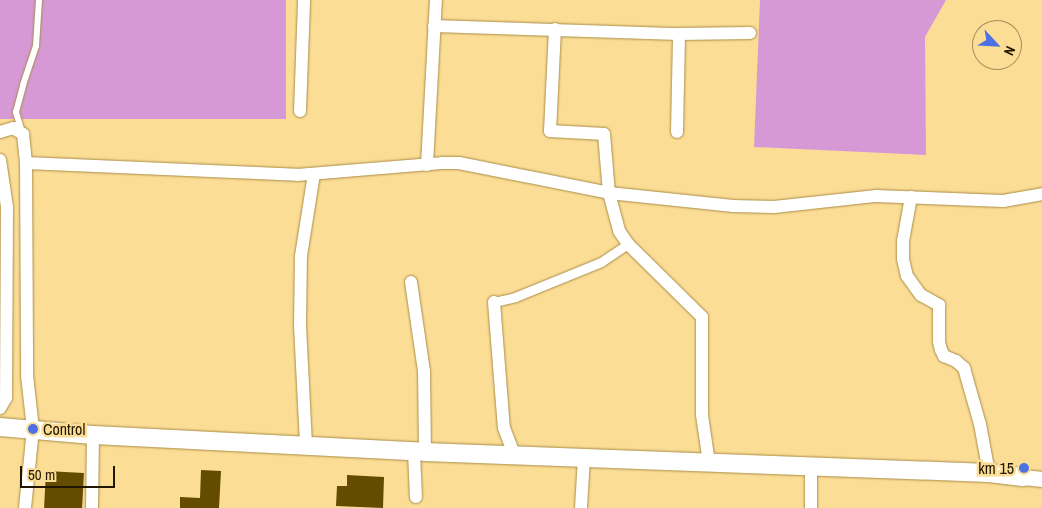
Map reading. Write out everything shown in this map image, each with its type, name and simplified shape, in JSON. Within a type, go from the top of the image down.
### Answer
[{"type":"main road","points":[[0,427],[93,435],[306,444],[420,452],[989,473],[1023,477]]},
{"type":"street","points":[[300,111],[304,0]]},
{"type":"street","points":[[427,164],[436,0]]},
{"type":"street","points":[[434,26],[679,34],[750,33]]},
{"type":"street","points":[[555,29],[550,131],[604,134],[609,193],[619,231],[628,244],[702,317],[702,415],[709,463]]},
{"type":"street","points":[[677,132],[679,34]]},
{"type":"street","points":[[0,132],[12,128],[23,134],[26,163],[27,375],[33,429],[25,508]]},
{"type":"street","points":[[0,160],[4,207],[6,377],[6,398],[0,408]]},
{"type":"street","points":[[26,163],[297,175],[427,164],[459,164],[609,193],[677,202],[774,208],[876,196],[1003,201],[1042,194]]},
{"type":"street","points":[[306,444],[300,325],[301,256],[314,174]]},
{"type":"street","points":[[911,197],[903,259],[907,276],[921,295],[939,305],[941,350],[944,356],[956,361],[964,368],[980,424],[989,473]]},
{"type":"street","points":[[515,456],[504,428],[494,302],[515,297],[601,262],[628,244]]},
{"type":"street","points":[[411,282],[424,371],[416,497]]},
{"type":"street","points":[[6,377],[14,382],[22,382],[27,375]]},
{"type":"street","points":[[92,508],[93,435]]},
{"type":"street","points":[[581,508],[584,458]]},
{"type":"street","points":[[811,466],[811,508]]},
{"type":"street","points":[[1023,477],[1042,479]]},
{"type":"lane","points":[[23,134],[16,112],[36,46],[39,0]]},
{"type":"shaded area","points":[[0,0],[286,0],[286,119],[0,119]]},
{"type":"shaded area","points":[[760,0],[946,0],[925,37],[926,155],[754,147]]},
{"type":"building","points":[[201,470],[221,471],[219,508],[180,508],[180,497],[200,498]]},
{"type":"building","points":[[46,471],[84,473],[82,508],[44,508]]},
{"type":"building","points":[[347,475],[384,477],[383,508],[336,506],[337,486],[347,486]]},
{"type":"place","name":"Control","points":[[33,429]]},
{"type":"place","name":"km 15","points":[[1024,468]]}]
